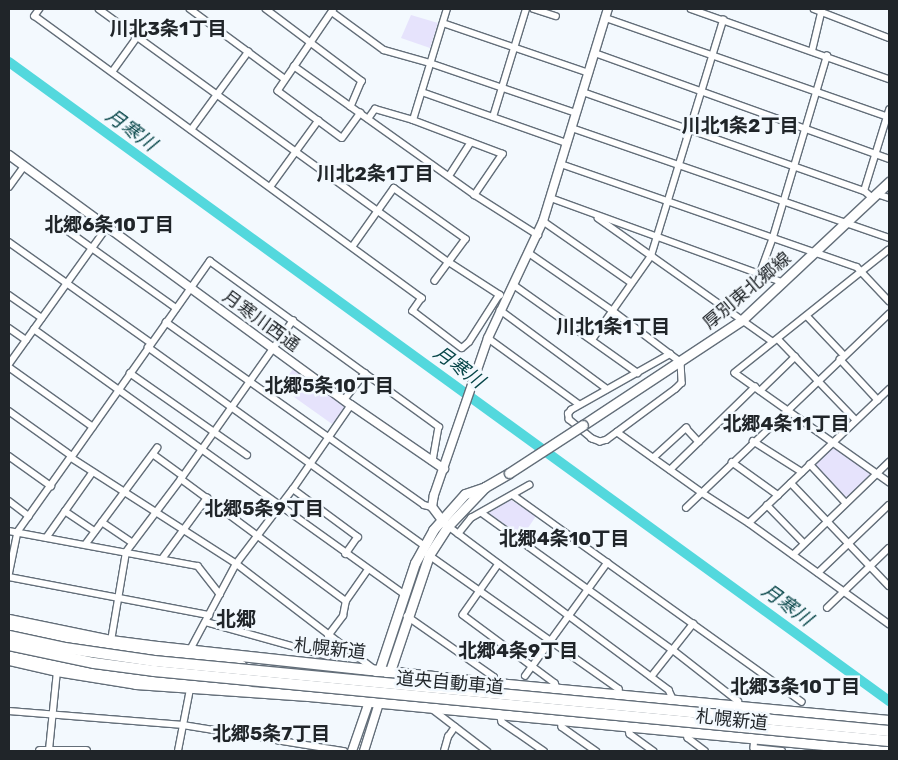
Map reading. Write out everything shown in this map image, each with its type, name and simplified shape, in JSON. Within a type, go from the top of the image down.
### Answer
[{"type":"highway","name":"札幌新道","points":[[9,620],[110,641],[494,684],[889,721]]},
{"type":"highway","points":[[9,629],[82,643],[225,662],[262,672]]},
{"type":"highway","name":"道央自動車道","points":[[9,636],[66,648],[154,661],[889,731]]},
{"type":"highway","name":"道央自動車道","points":[[9,646],[94,662],[267,682],[889,741]]},
{"type":"highway","points":[[9,654],[103,672],[171,681],[231,684],[267,682]]},
{"type":"highway","name":"札幌新道","points":[[9,660],[57,671],[121,682],[374,702],[686,731],[754,747],[862,748],[887,751]]},
{"type":"main road","name":"厚別東北郷線","points":[[374,702],[404,594],[415,563],[440,519],[465,494],[485,487],[509,473],[681,362],[742,320],[784,283],[889,182]]},
{"type":"main road","name":"厚別東北郷線","points":[[384,671],[407,616],[429,555],[448,526],[485,487]]},
{"type":"street","points":[[40,9],[35,16],[422,298],[413,311],[462,348],[469,342],[499,295]]},
{"type":"street","points":[[99,9],[218,93],[449,262],[506,300]]},
{"type":"street","points":[[190,9],[285,79]]},
{"type":"street","points":[[266,9],[362,80],[351,107]]},
{"type":"street","points":[[413,120],[447,9]]},
{"type":"street","points":[[492,117],[526,9]]},
{"type":"street","points":[[534,9],[556,16]]},
{"type":"street","points":[[432,507],[488,338],[500,310],[530,253],[543,221],[608,9]]},
{"type":"street","points":[[691,9],[708,12],[723,20],[889,79]]},
{"type":"street","points":[[814,9],[822,10],[889,38]]},
{"type":"street","points":[[360,113],[342,138],[278,91],[333,10],[384,50],[430,63],[576,114]]},
{"type":"street","points":[[812,51],[822,10]]},
{"type":"street","points":[[606,18],[889,115],[864,191]]},
{"type":"street","points":[[592,340],[651,256],[723,20]]},
{"type":"street","points":[[443,23],[589,73]]},
{"type":"street","points":[[112,72],[138,36]]},
{"type":"street","points":[[191,130],[248,52]]},
{"type":"street","points":[[595,53],[889,158]]},
{"type":"street","points":[[760,274],[784,202],[827,56]]},
{"type":"street","points":[[294,66],[475,195],[538,235]]},
{"type":"street","points":[[422,92],[568,143]]},
{"type":"street","points":[[583,92],[795,165],[874,196],[889,198]]},
{"type":"street","points":[[368,118],[375,109],[413,120],[503,154],[475,195]]},
{"type":"street","points":[[270,187],[318,121]]},
{"type":"street","points":[[572,128],[889,238]]},
{"type":"street","points":[[449,176],[470,142]]},
{"type":"street","name":"月寒川西通","points":[[9,155],[348,403],[444,469]]},
{"type":"street","points":[[561,164],[856,266],[889,301]]},
{"type":"street","points":[[9,187],[24,166]]},
{"type":"street","points":[[352,247],[394,188],[466,239],[435,281]]},
{"type":"street","points":[[551,198],[784,283]]},
{"type":"street","points":[[592,214],[742,320],[776,340],[856,420]]},
{"type":"street","points":[[543,221],[632,283]]},
{"type":"street","points":[[93,427],[9,366],[107,227]]},
{"type":"street","points":[[64,228],[176,308]]},
{"type":"street","points":[[9,242],[230,407],[424,545]]},
{"type":"street","points":[[889,251],[735,373],[889,482]]},
{"type":"street","points":[[530,253],[613,311],[681,362],[682,383],[617,432],[600,442],[592,438],[568,417],[570,410],[670,354]]},
{"type":"street","points":[[209,615],[9,576],[18,532],[210,261],[439,427],[433,461]]},
{"type":"street","points":[[514,284],[638,373]]},
{"type":"street","points":[[9,295],[42,318]]},
{"type":"street","points":[[500,310],[607,389]]},
{"type":"street","points":[[686,508],[889,314]]},
{"type":"street","points":[[807,316],[878,400]]},
{"type":"street","points":[[110,641],[126,552],[182,477],[292,320]]},
{"type":"street","points":[[166,322],[424,505],[432,507],[440,519],[458,534],[670,690],[674,701]]},
{"type":"street","points":[[9,328],[26,340]]},
{"type":"street","points":[[34,329],[404,594]]},
{"type":"street","points":[[488,338],[579,404]]},
{"type":"street","points":[[670,470],[795,357]]},
{"type":"street","points":[[130,373],[247,455]]},
{"type":"street","points":[[190,650],[236,564],[293,490],[328,437],[365,373]]},
{"type":"street","points":[[749,523],[889,389]]},
{"type":"street","points":[[9,411],[72,456],[71,458],[92,473],[236,564],[368,666],[384,671]]},
{"type":"street","points":[[653,458],[686,428],[700,442]]},
{"type":"street","points":[[617,432],[701,492],[749,523],[889,624]]},
{"type":"street","points":[[754,441],[802,472]]},
{"type":"street","points":[[85,545],[155,451],[206,498],[346,601]]},
{"type":"street","points":[[9,456],[51,486]]},
{"type":"street","points":[[732,462],[778,495]]},
{"type":"street","points":[[793,555],[889,462]]},
{"type":"street","points":[[810,464],[846,503]]},
{"type":"street","points":[[46,538],[92,473]]},
{"type":"street","points":[[790,483],[889,586]]},
{"type":"street","points":[[458,534],[471,518],[529,486]]},
{"type":"street","points":[[293,490],[358,537],[346,554]]},
{"type":"street","points":[[513,495],[802,702]]},
{"type":"street","points":[[162,559],[206,498]]},
{"type":"street","points":[[9,502],[30,516]]},
{"type":"street","points":[[767,505],[804,543]]},
{"type":"street","points":[[818,573],[889,505]]},
{"type":"street","points":[[65,510],[95,531]]},
{"type":"street","points":[[482,513],[673,650],[738,701],[740,707]]},
{"type":"street","points":[[102,522],[133,544]]},
{"type":"street","points":[[9,531],[198,566],[220,594]]},
{"type":"street","points":[[827,608],[889,548]]},
{"type":"street","points":[[429,555],[481,589],[619,689],[620,696]]},
{"type":"street","points":[[525,676],[607,563]]},
{"type":"street","points":[[499,564],[463,615],[555,683],[558,690]]},
{"type":"street","points":[[328,636],[343,616],[346,601],[368,570]]},
{"type":"street","points":[[407,616],[494,677],[494,684]]},
{"type":"street","points":[[206,622],[328,656],[338,643]]},
{"type":"street","points":[[651,677],[693,624]]},
{"type":"street","points":[[49,750],[57,671]]},
{"type":"street","points":[[178,751],[190,688]]},
{"type":"street","points":[[352,751],[374,702]]},
{"type":"street","points":[[364,751],[374,702]]},
{"type":"street","points":[[429,707],[487,751]]},
{"type":"street","points":[[9,711],[184,725],[344,751]]},
{"type":"street","points":[[500,714],[502,722],[544,751]]},
{"type":"street","points":[[561,720],[562,727],[596,751]]},
{"type":"street","points":[[628,726],[630,734],[653,751]]},
{"type":"street","points":[[444,751],[448,737],[455,727]]},
{"type":"street","points":[[686,731],[688,738],[705,751]]},
{"type":"street","points":[[754,747],[782,751]]},
{"type":"street","points":[[40,751],[86,751]]},
{"type":"shaded area","points":[[411,15],[438,23],[430,48],[401,38]]},
{"type":"shaded area","points":[[293,369],[346,407],[332,424],[280,387]]},
{"type":"shaded area","points":[[833,447],[871,472],[848,497],[845,497],[816,466]]},
{"type":"shaded area","points":[[511,500],[536,516],[522,537],[490,515],[490,512]]},
{"type":"waterway","name":"月寒川","points":[[9,62],[889,701]]},
{"type":"district","name":"川北3条1丁目","points":[[168,29]]},
{"type":"district","name":"川北1条2丁目","points":[[740,126]]},
{"type":"district","name":"川北2条1丁目","points":[[375,174]]},
{"type":"district","name":"北郷6条10丁目","points":[[109,225]]},
{"type":"district","name":"川北1条1丁目","points":[[613,327]]},
{"type":"district","name":"北郷5条10丁目","points":[[329,386]]},
{"type":"district","name":"北郷4条11丁目","points":[[786,424]]},
{"type":"district","name":"北郷5条9丁目","points":[[264,509]]},
{"type":"district","name":"北郷4条10丁目","points":[[564,539]]},
{"type":"district","name":"北郷","points":[[236,619]]},
{"type":"district","name":"北郷4条9丁目","points":[[518,651]]},
{"type":"district","name":"北郷3条10丁目","points":[[795,687]]},
{"type":"district","name":"北郷5条7丁目","points":[[271,734]]}]
